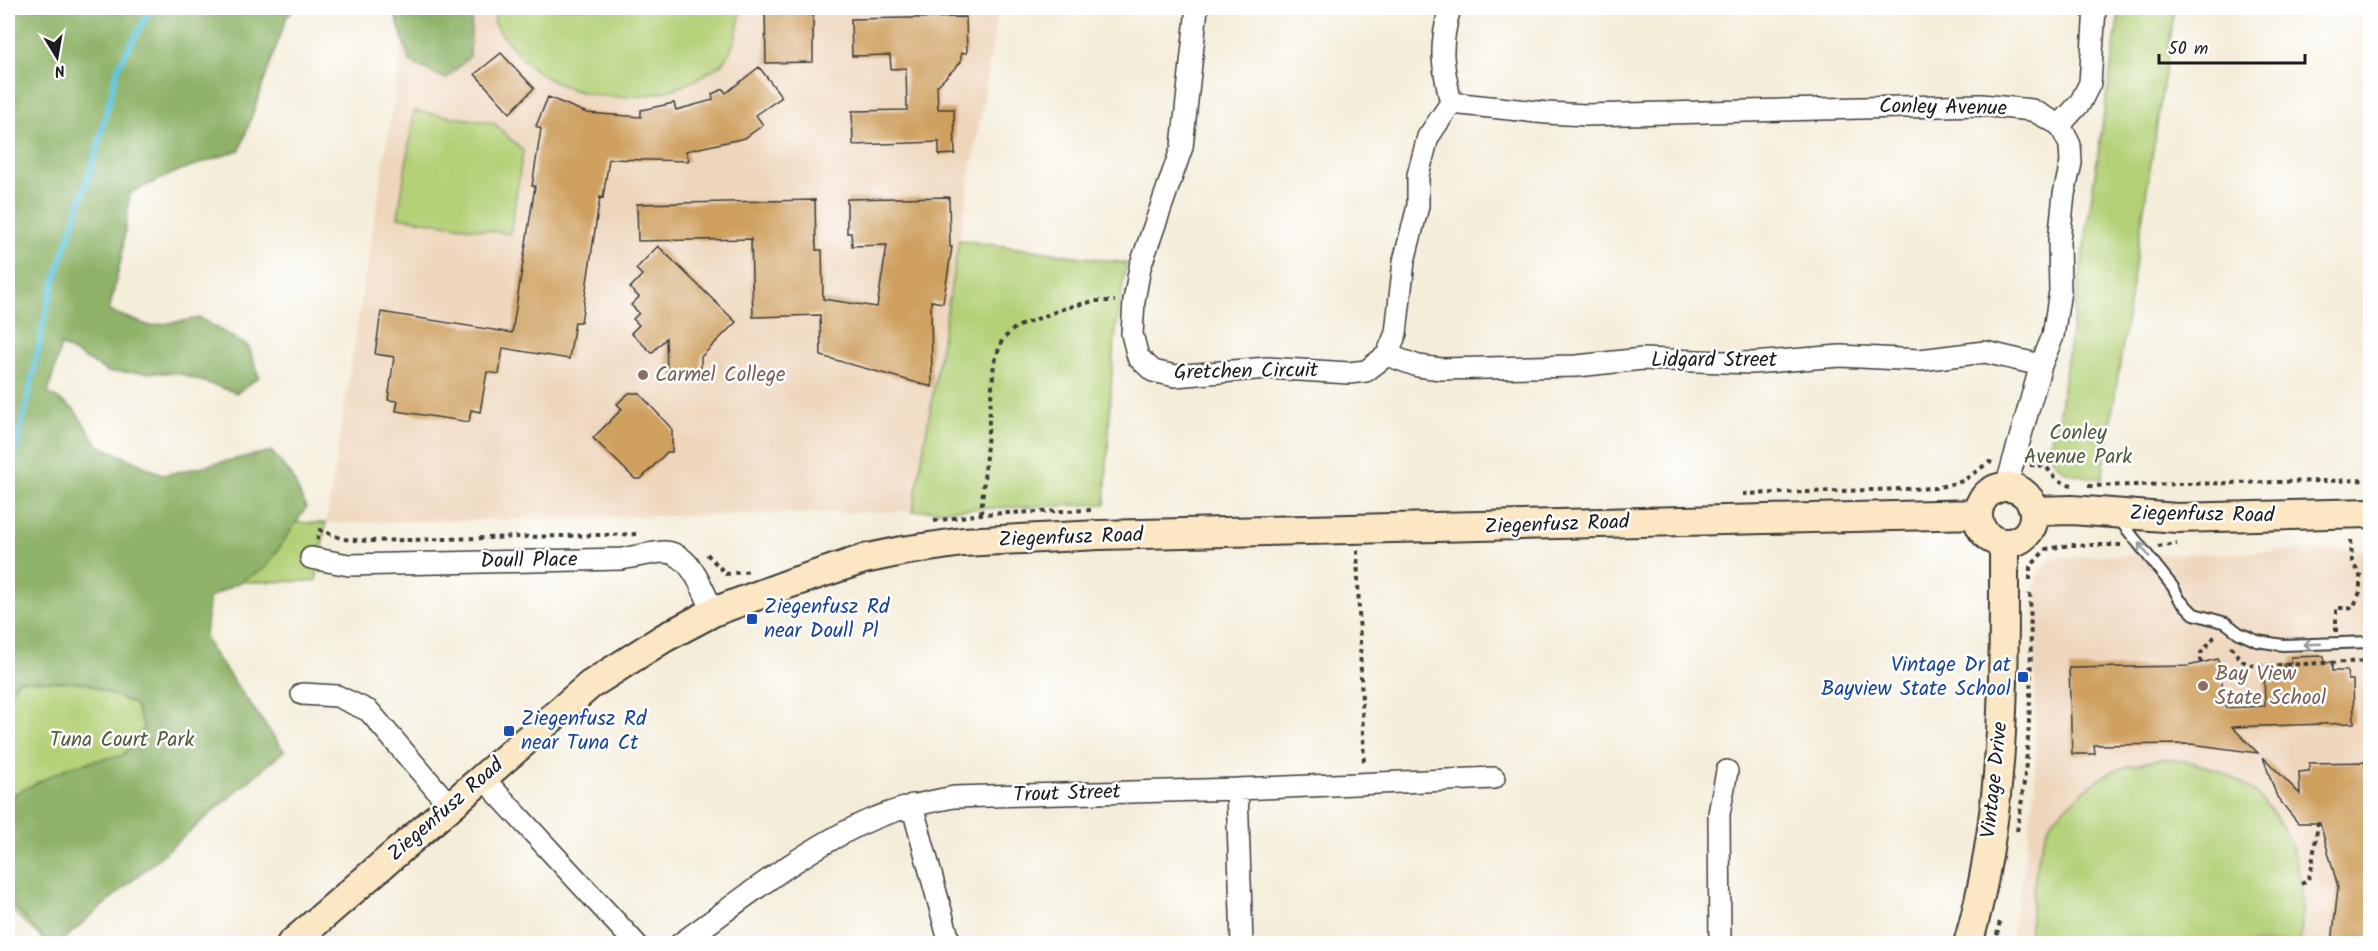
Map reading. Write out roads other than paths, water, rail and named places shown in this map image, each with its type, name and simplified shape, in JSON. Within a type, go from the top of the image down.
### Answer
[{"type":"street","name":"Gretchen Circuit","points":[[1197,8],[1182,147],[1140,267],[1134,301],[1132,334],[1138,357],[1153,371],[1174,376],[1267,368],[1349,373],[1366,371],[1388,355]]},
{"type":"street","points":[[1388,355],[1396,333],[1404,261],[1418,206],[1418,176],[1428,137],[1450,103],[1442,63],[1443,35],[1450,8]]},
{"type":"street","points":[[2006,487],[2041,365],[2053,336],[2060,291],[2063,206],[2072,163],[2070,146],[2060,125],[2080,103],[2090,84],[2095,8]]},
{"type":"street","name":"Conley Avenue","points":[[1450,103],[1586,115],[1982,105],[2032,110],[2060,125]]},
{"type":"street","name":"Lidgard Street","points":[[1388,355],[1418,366],[1441,369],[1577,366],[1642,359],[1752,363],[1840,356],[1920,360],[1985,352],[2041,365]]},
{"type":"street","points":[[2006,487],[2023,492],[2030,500],[2034,511],[2033,521],[2027,533],[2019,539],[2013,558],[1984,532],[1978,514],[1980,504],[1986,496],[1994,490],[2006,487]]},
{"type":"street","name":"Ziegenfusz Road","points":[[2034,511],[2072,510],[2176,518],[2370,513]]},
{"type":"street","name":"Ziegenfusz Road","points":[[302,940],[450,806],[590,685],[664,638],[713,612],[864,559],[963,542],[1098,535],[1978,514]]},
{"type":"street","name":"Doull Place","points":[[311,558],[350,565],[622,559],[665,552],[682,558],[713,612]]},
{"type":"street","name":"Vintage Drive","points":[[1968,944],[1987,856],[2002,740],[2013,558]]},
{"type":"street","points":[[302,694],[337,696],[369,711],[450,806]]},
{"type":"street","points":[[1720,944],[1719,814],[1726,771]]},
{"type":"street","points":[[483,778],[636,944]]},
{"type":"street","name":"Trout Street","points":[[680,944],[817,848],[862,823],[912,804],[954,797],[1237,789],[1494,778]]},
{"type":"street","points":[[1237,789],[1242,944]]},
{"type":"street","points":[[912,804],[950,944]]},
{"type":"lane","points":[[2114,513],[2143,548],[2180,600],[2194,614],[2226,623],[2239,633],[2257,641],[2283,645],[2370,642]]},
{"type":"waterway","points":[[8,476],[22,425],[48,302],[97,149],[118,67],[151,8]]},
{"type":"place","name":"Carmel College","points":[[643,375]]},
{"type":"place","name":"Ziegenfusz Rd near Doull Pl","points":[[752,619]]},
{"type":"place","name":"Vintage Dr at Bayview State School","points":[[2023,677]]},
{"type":"place","name":"Bay View State School","points":[[2203,686]]},
{"type":"place","name":"Ziegenfusz Rd near Tuna Ct","points":[[509,731]]},
{"type":"park label","name":"Conley Avenue Park","points":[[2078,445]]},
{"type":"park label","name":"Tuna Court Park","points":[[122,740]]}]
